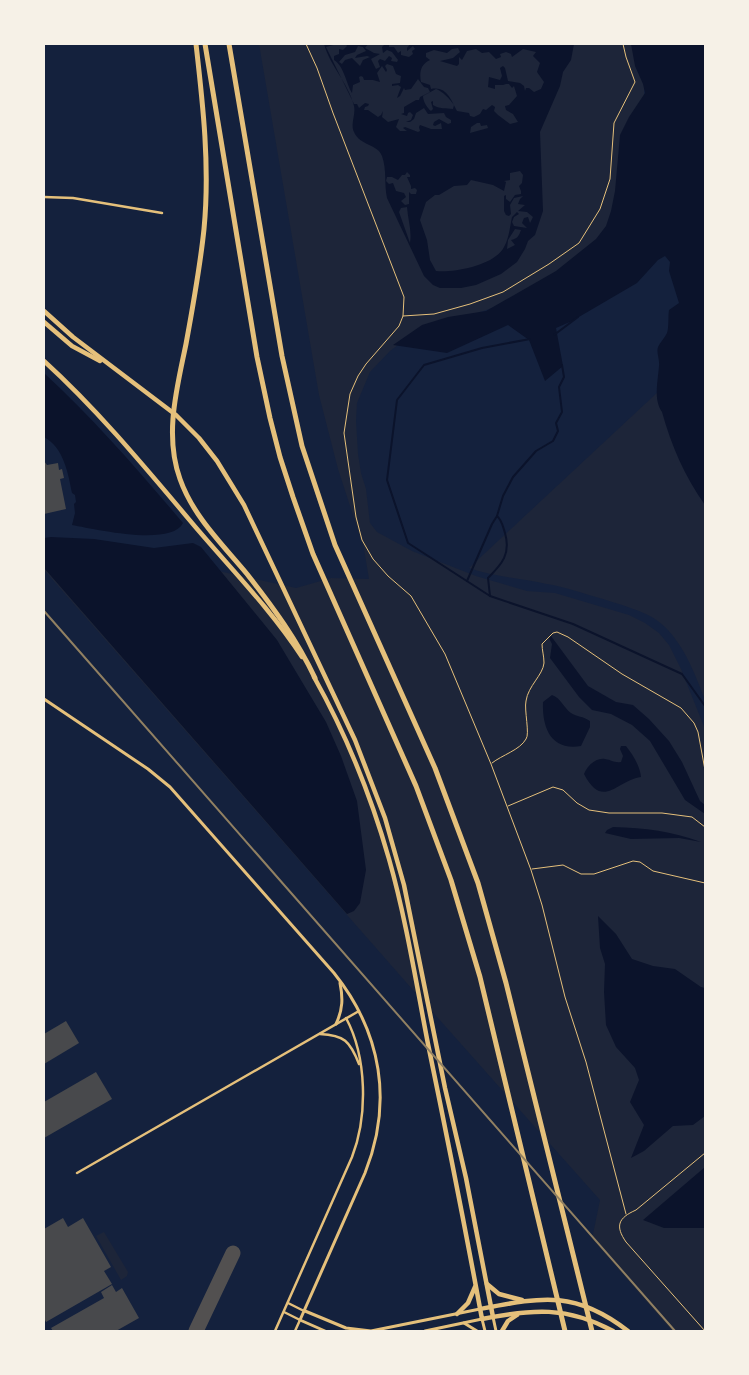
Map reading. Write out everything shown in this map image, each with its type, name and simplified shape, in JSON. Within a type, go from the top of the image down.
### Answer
[{"type":"highway","points":[[196,44],[205,141],[206,204],[198,272],[175,402],[172,434],[175,459],[182,485],[199,516],[276,612],[302,652],[315,678]]},
{"type":"highway","points":[[205,44],[257,357],[270,418],[286,477],[299,516],[335,605],[410,773],[438,842],[457,899],[481,984],[564,1331]]},
{"type":"highway","points":[[229,44],[276,322],[292,404],[314,486],[335,545],[440,781],[484,903],[510,996],[593,1331]]},
{"type":"main road","points":[[44,311],[73,337],[159,401],[191,430],[214,457],[239,496],[365,764],[387,824],[404,885],[444,1088],[466,1178],[493,1317]]},
{"type":"main road","points":[[44,322],[72,346],[112,366]]},
{"type":"main road","points":[[44,361],[106,423],[249,588],[287,635],[315,678],[346,741],[372,804],[394,877],[482,1319],[548,1311],[576,1315],[613,1331]]},
{"type":"main road","points":[[486,1282],[499,1294],[526,1300]]},
{"type":"main road","points":[[457,1314],[470,1300],[476,1283]]},
{"type":"main road","points":[[480,1309],[526,1300],[546,1299],[576,1303],[600,1312],[628,1331]]},
{"type":"main road","points":[[502,1331],[511,1318],[528,1312]]},
{"type":"street","points":[[44,197],[73,198],[162,213]]},
{"type":"street","points":[[44,699],[148,769],[170,787],[340,980],[359,1011],[372,1043],[379,1074],[381,1100],[378,1133],[365,1173],[295,1331]]},
{"type":"street","points":[[44,706],[48,703]]},
{"type":"street","points":[[336,1024],[343,1002],[340,980]]},
{"type":"street","points":[[77,1173],[359,1011]]},
{"type":"street","points":[[275,1331],[357,1142],[363,1107],[360,1067],[357,1045],[346,1018]]},
{"type":"street","points":[[318,1034],[336,1035],[346,1040],[353,1049],[360,1067]]},
{"type":"street","points":[[288,1303],[346,1328],[364,1331],[384,1330],[480,1309]]},
{"type":"street","points":[[284,1312],[325,1331]]},
{"type":"street","points":[[493,1317],[496,1331]]},
{"type":"street","points":[[425,1331],[482,1319],[485,1331]]},
{"type":"street","points":[[463,1323],[477,1331]]},
{"type":"path","points":[[306,44],[317,68],[370,212],[404,297],[403,316],[395,332],[366,364],[350,394],[344,433],[356,517],[362,540],[388,576],[411,596],[445,654],[491,764],[531,870],[542,905],[565,997],[586,1062],[626,1214]]},
{"type":"path","points":[[403,316],[434,314],[503,292],[549,264],[579,242],[600,209],[610,179],[614,124],[635,82],[626,57],[624,44]]},
{"type":"path","points":[[491,764],[515,749],[526,739],[528,734],[525,716],[526,702],[529,690],[544,664],[542,644],[552,633],[557,632],[568,637],[622,674],[681,708],[694,723],[698,732],[705,770]]},
{"type":"path","points":[[507,806],[553,787],[563,790],[577,803],[589,810],[609,813],[662,813],[692,818],[705,827]]},
{"type":"path","points":[[531,870],[563,865],[582,874],[594,874],[633,861],[640,862],[653,871],[705,883]]},
{"type":"path","points":[[705,1153],[636,1210],[626,1214],[618,1230],[621,1236],[705,1331]]},
{"type":"shaded area","points":[[259,44],[636,44],[645,81],[644,93],[648,105],[653,224],[492,308],[410,336],[390,351],[370,372],[357,403],[356,421],[358,454],[366,489],[370,523],[377,532],[412,551],[476,576],[527,591],[555,593],[629,615],[645,623],[659,633],[669,645],[681,669],[705,729],[705,1331],[672,1331],[592,1239],[600,1200],[44,570],[44,549],[214,570],[296,588],[331,578],[369,579],[364,549],[338,469],[319,395]]},
{"type":"shaded area","points":[[324,44],[337,44],[326,47],[341,78],[331,60]]},
{"type":"shaded area","points":[[346,44],[368,44],[365,48],[380,54],[371,59],[376,69],[380,67],[378,61],[380,59],[385,61],[389,56],[392,58],[391,61],[397,62],[398,60],[392,52],[387,50],[383,53],[382,47],[385,44],[389,44],[389,47],[394,47],[398,53],[401,51],[401,55],[409,57],[415,49],[413,46],[407,51],[410,44],[574,44],[571,60],[563,72],[560,86],[540,132],[543,211],[535,235],[528,241],[517,262],[501,274],[476,285],[461,288],[440,288],[433,285],[424,276],[387,198],[384,166],[380,152],[360,140],[354,132],[354,106],[352,101],[359,108],[365,103],[369,104],[364,110],[368,110],[378,117],[383,111],[382,117],[388,122],[399,119],[396,127],[400,131],[407,131],[403,128],[405,127],[418,132],[420,131],[420,125],[431,129],[442,129],[441,123],[435,126],[433,125],[434,122],[439,119],[448,124],[451,123],[451,120],[444,113],[428,114],[424,108],[416,113],[414,119],[406,122],[411,120],[413,115],[410,112],[407,116],[401,114],[404,113],[404,107],[419,100],[420,97],[430,92],[418,79],[411,89],[405,90],[404,88],[397,98],[401,87],[398,85],[392,86],[392,84],[400,83],[401,76],[396,74],[393,66],[387,64],[385,66],[386,72],[382,66],[377,73],[380,82],[364,80],[361,76],[359,77],[360,82],[353,85],[352,93],[343,70],[334,60],[334,56],[339,54],[339,49],[343,50],[347,46]],"holes":[[[358,46],[363,47],[366,51],[355,58],[370,57],[363,60],[360,66],[352,58],[345,60],[342,64],[339,62],[345,55],[355,52]],[[458,48],[460,52],[453,58],[440,61],[457,66],[459,64],[459,57],[462,60],[467,51],[476,49],[482,53],[489,52],[496,59],[501,57],[500,54],[506,52],[511,54],[512,57],[523,49],[536,52],[533,56],[540,63],[537,72],[544,82],[541,89],[534,92],[526,88],[525,91],[524,86],[520,83],[508,81],[503,66],[500,68],[502,76],[500,80],[489,77],[488,87],[495,89],[495,85],[506,84],[509,84],[512,88],[514,86],[517,96],[509,105],[505,106],[506,110],[513,114],[518,122],[510,124],[494,111],[495,107],[492,105],[486,110],[483,109],[480,114],[474,117],[470,116],[469,113],[457,111],[454,105],[453,109],[440,108],[433,105],[433,101],[431,102],[433,109],[431,111],[424,100],[423,96],[436,89],[431,89],[430,85],[421,82],[421,69],[430,60],[426,57],[426,53],[434,50],[447,53],[452,49]],[[477,123],[480,123],[481,126],[487,125],[488,128],[470,133],[471,127]],[[520,171],[523,175],[522,183],[519,186],[521,194],[515,195],[510,202],[506,199],[506,195],[504,196],[504,211],[509,216],[511,214],[510,205],[514,198],[523,196],[518,204],[525,205],[518,211],[527,212],[533,217],[530,223],[528,217],[524,218],[522,223],[527,228],[514,226],[512,222],[514,217],[519,214],[517,212],[512,217],[506,244],[492,259],[463,269],[436,271],[430,260],[427,240],[420,220],[426,202],[435,195],[439,195],[454,186],[467,185],[471,180],[493,185],[504,191],[506,182],[504,181],[510,180],[510,173]],[[407,172],[410,175],[410,177],[407,177],[411,189],[415,188],[417,190],[416,194],[409,192],[409,204],[405,205],[401,201],[406,197],[404,193],[396,191],[393,183],[389,184],[386,181],[387,177],[398,180]],[[407,207],[410,243],[399,212],[401,208]],[[515,229],[521,230],[518,237],[511,240],[515,245],[507,249],[508,240]]]},
{"type":"shaded area","points":[[631,44],[705,45],[705,505],[679,460],[658,401],[658,347],[667,333],[669,310],[679,303],[669,271],[670,262],[665,256],[658,260],[637,283],[572,321],[556,328],[563,366],[545,381],[529,340],[508,325],[447,353],[393,345],[422,325],[448,317],[486,311],[556,271],[596,239],[606,226],[611,211],[615,191],[620,135],[645,93],[635,66]]},
{"type":"shaded area","points":[[436,89],[445,92],[454,105],[446,96]]},
{"type":"shaded area","points":[[689,363],[705,456],[705,700],[684,652],[659,621],[627,607],[568,589],[469,568]]},
{"type":"shaded area","points":[[44,373],[98,427],[183,523],[176,530],[164,534],[148,535],[72,525],[75,513],[74,504],[76,502],[67,469],[61,454],[44,437]]},
{"type":"shaded area","points":[[44,538],[94,539],[154,548],[193,543],[201,547],[277,640],[326,722],[341,756],[357,801],[366,870],[360,903],[354,911],[347,914],[44,568]]},
{"type":"shaded area","points":[[551,636],[588,686],[616,702],[633,705],[669,741],[682,762],[700,801],[705,805],[705,814],[685,800],[650,741],[632,725],[611,714],[592,710],[579,697],[550,658],[552,644],[549,638]]},
{"type":"shaded area","points":[[552,695],[558,698],[571,713],[590,721],[590,727],[581,746],[571,747],[562,745],[550,736],[544,721],[543,702]]},
{"type":"shaded area","points":[[621,746],[626,746],[631,753],[638,765],[641,777],[632,779],[604,792],[597,790],[591,785],[584,774],[585,771],[598,759],[621,762],[623,756],[620,749]]},
{"type":"shaded area","points":[[613,827],[658,831],[701,842],[679,838],[631,839],[605,833]]},
{"type":"shaded area","points":[[598,916],[616,934],[632,959],[653,966],[675,969],[705,988],[705,1116],[693,1125],[673,1126],[644,1151],[631,1158],[644,1125],[630,1102],[639,1080],[635,1068],[616,1047],[606,1025],[605,964],[600,948]]},
{"type":"shaded area","points":[[705,1167],[705,1228],[664,1228],[643,1220]]},
{"type":"shaded area","points":[[104,1232],[128,1272],[127,1276],[121,1280],[96,1236]]},
{"type":"building","points":[[44,461],[47,465],[58,463],[59,470],[62,469],[64,478],[60,479],[66,509],[44,514]]},
{"type":"building","points":[[66,1021],[79,1043],[44,1064],[44,1034]]},
{"type":"building","points":[[96,1072],[112,1099],[44,1138],[44,1102]]},
{"type":"building","points":[[63,1218],[68,1227],[83,1218],[111,1267],[104,1271],[112,1284],[46,1322],[44,1318],[44,1229]]},
{"type":"building","points":[[112,1285],[116,1292],[122,1288],[139,1318],[116,1331],[53,1331],[51,1328],[104,1298],[101,1292]]},
{"type":"waterway","points":[[554,335],[578,317]]},
{"type":"waterway","points":[[530,339],[482,348],[424,365],[397,400],[387,480],[408,543],[490,596],[573,624],[682,674],[705,706]]},
{"type":"waterway","points":[[467,581],[513,477],[536,451],[553,441],[558,431],[556,423],[562,412],[559,387],[564,377],[562,365]]},
{"type":"waterway","points":[[490,596],[488,578],[501,563],[507,547],[503,526],[497,516]]},
{"type":"taxiway","points":[[196,1331],[233,1253]]},
{"type":"railway","points":[[44,611],[675,1331]]}]
